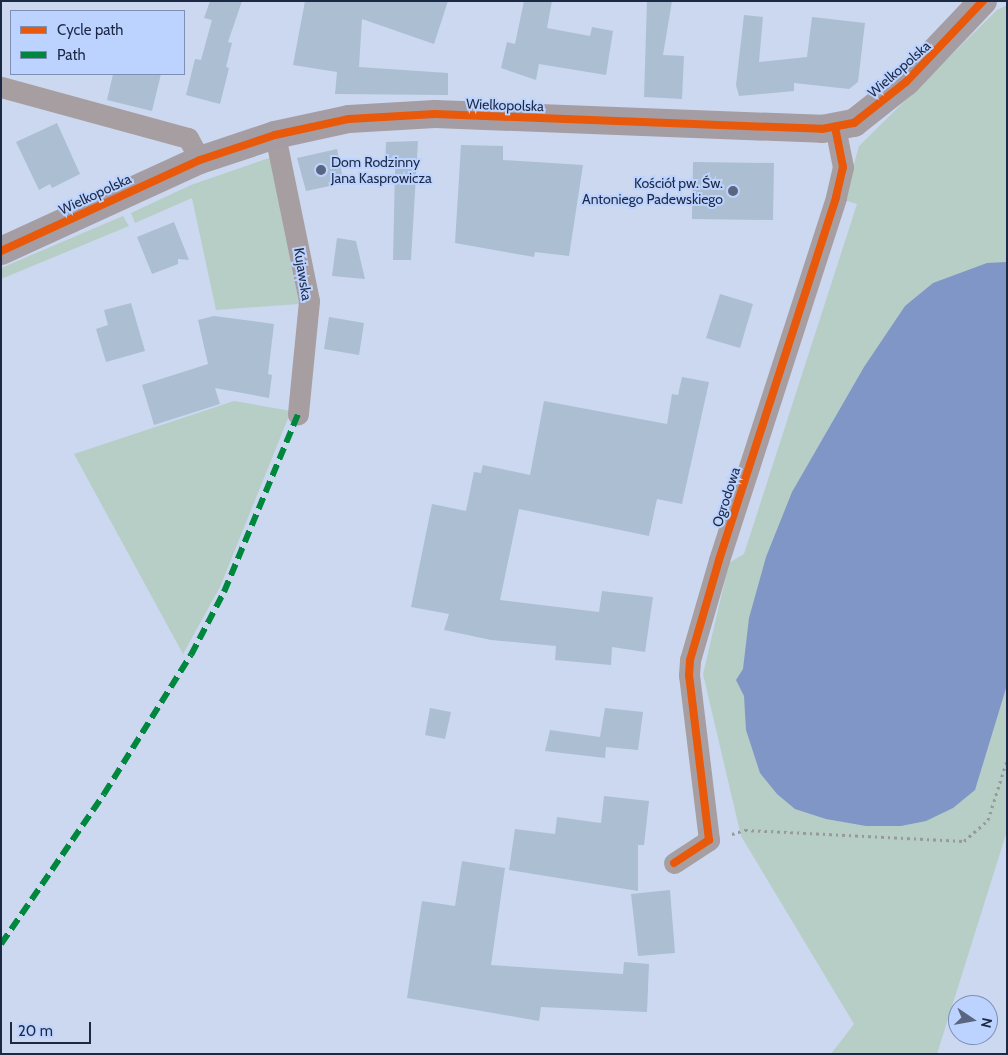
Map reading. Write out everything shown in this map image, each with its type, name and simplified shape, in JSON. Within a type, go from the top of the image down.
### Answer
[{"type":"street","name":"Wielkopolska","points":[[1,251],[200,160],[275,135],[349,119],[435,114],[751,129],[835,127],[854,123],[906,82],[984,1]]},
{"type":"street","points":[[1,87],[188,138],[200,160]]},
{"type":"street","name":"Ogrodowa","points":[[709,840],[689,675],[690,660],[719,560],[836,197],[843,167],[835,127]]},
{"type":"street","name":"Kujawska","points":[[275,135],[308,301],[298,414]]},
{"type":"street","points":[[674,864],[709,840]]},
{"type":"path","points":[[709,840],[745,830],[964,840],[988,820],[1007,760]]},
{"type":"green space","points":[[1007,5],[1007,831],[956,995],[948,995],[948,1019],[937,1054],[831,1054],[854,1024],[741,836],[703,674],[729,563],[744,554],[857,204],[844,200],[859,146],[997,10]]},
{"type":"green space","points":[[272,157],[299,304],[216,310],[192,198],[135,223],[131,213],[191,185]]},
{"type":"green space","points":[[123,216],[129,226],[1,279],[1,268]]},
{"type":"green space","points":[[234,401],[291,411],[220,587],[183,654],[74,454]]},
{"type":"water","points":[[1007,262],[1007,685],[975,790],[953,808],[926,821],[901,826],[866,826],[826,819],[795,809],[777,794],[760,773],[746,730],[744,696],[736,680],[743,669],[749,618],[766,557],[792,492],[864,367],[905,306],[933,283],[987,263]]},
{"type":"building","points":[[210,1],[242,1],[228,42],[232,43],[226,67],[229,68],[220,104],[186,95],[195,59],[201,60],[212,20],[204,18]]},
{"type":"building","points":[[305,1],[448,1],[434,44],[362,19],[359,67],[448,73],[448,95],[335,94],[337,72],[293,65]]},
{"type":"building","points":[[524,1],[552,1],[547,28],[590,36],[592,27],[613,31],[606,75],[539,64],[536,80],[501,68],[507,42],[515,44]]},
{"type":"building","points":[[647,1],[672,1],[663,55],[684,56],[682,99],[644,97]]},
{"type":"building","points":[[744,15],[763,17],[759,62],[807,57],[812,17],[865,23],[858,82],[849,89],[794,83],[794,91],[739,96],[736,85]]},
{"type":"building","points":[[113,75],[161,75],[152,111],[107,100]]},
{"type":"building","points":[[57,123],[80,174],[52,188],[50,184],[39,190],[16,142]]},
{"type":"building","points":[[418,141],[411,260],[393,260],[395,169],[385,169],[386,142]]},
{"type":"building","points":[[461,145],[503,146],[503,160],[583,165],[569,256],[535,252],[534,257],[455,243]]},
{"type":"building","name":"Dom Rodzinny Jana Kasprowicza","points":[[337,149],[344,183],[306,191],[297,158]]},
{"type":"building","name":"Kościół pw. Św. Antoniego Padewskiego","points":[[693,162],[774,163],[773,220],[692,219]]},
{"type":"building","points":[[174,222],[189,260],[178,259],[178,264],[152,274],[137,237]]},
{"type":"building","points":[[337,238],[356,241],[365,279],[332,276]]},
{"type":"building","points":[[720,294],[753,304],[740,348],[706,338]]},
{"type":"building","points":[[131,303],[145,351],[106,362],[96,329],[108,325],[104,310]]},
{"type":"building","points":[[214,316],[274,324],[268,374],[272,375],[269,398],[215,388],[220,404],[154,425],[142,385],[208,364],[198,320]]},
{"type":"building","points":[[329,317],[364,323],[359,355],[324,349]]},
{"type":"building","points":[[682,377],[709,382],[682,504],[657,499],[649,536],[519,509],[500,600],[599,612],[602,591],[653,597],[645,652],[612,647],[611,665],[555,660],[556,646],[491,640],[444,630],[449,614],[411,607],[432,504],[466,511],[474,472],[481,473],[483,465],[530,475],[544,401],[667,424],[672,394],[678,395]]},
{"type":"building","points":[[430,708],[451,712],[445,739],[425,735]]},
{"type":"building","points":[[605,708],[643,712],[638,750],[606,747],[605,758],[545,751],[550,730],[600,737]]},
{"type":"building","points":[[604,796],[649,801],[644,845],[638,845],[638,891],[509,870],[515,829],[555,834],[557,817],[601,823]]},
{"type":"building","points":[[462,861],[505,868],[491,965],[623,974],[624,962],[649,964],[647,1012],[541,1007],[539,1021],[407,998],[422,901],[455,906]]},
{"type":"building","points":[[670,890],[675,953],[638,956],[631,894]]},
{"type":"marked path","points":[[1,944],[104,794],[191,655],[224,592],[298,414]]},
{"type":"cycle path","points":[[1,251],[200,160],[275,135],[349,119],[435,114],[822,129],[854,123],[906,82],[983,1]]},
{"type":"cycle path","points":[[674,863],[709,840],[689,675],[690,660],[719,560],[836,197],[843,167],[835,127]]},
{"type":"place","name":"Dom Rodzinny Jana Kasprowicza","points":[[321,170]]},
{"type":"place","name":"Kościół pw. Św. Antoniego Padewskiego","points":[[733,191]]}]
